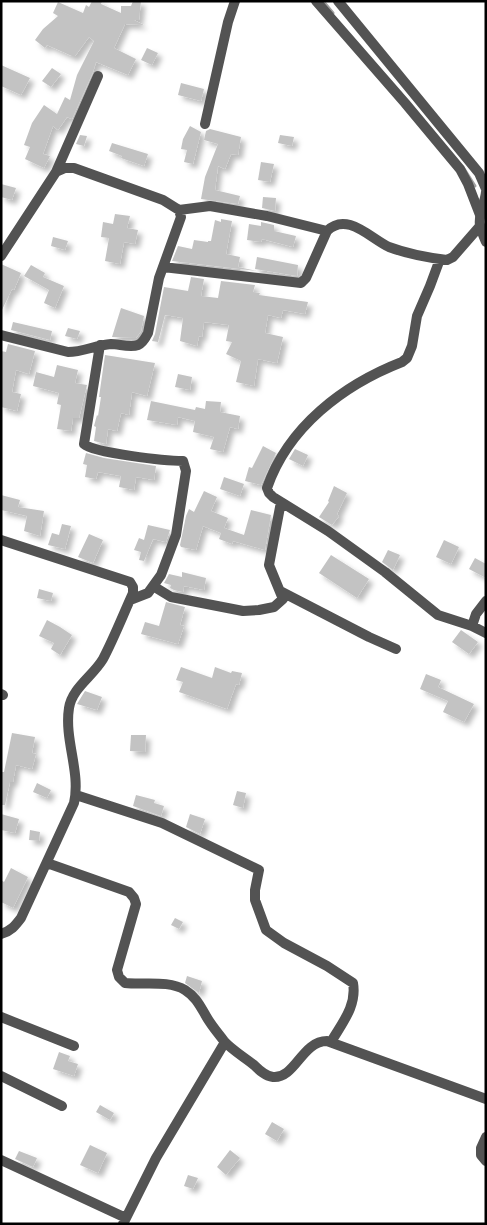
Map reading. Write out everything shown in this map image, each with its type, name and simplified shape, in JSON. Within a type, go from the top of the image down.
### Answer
[{"type":"street","points":[[205,124],[228,22],[235,1]]},
{"type":"street","points":[[316,1],[460,169],[480,215],[480,226],[486,242]]},
{"type":"street","points":[[338,1],[479,173],[486,190],[485,203],[480,215]]},
{"type":"street","points":[[1,256],[56,172],[98,76]]},
{"type":"street","points":[[56,172],[65,168],[74,168],[163,200],[179,210],[210,206],[267,216],[327,230]]},
{"type":"street","points":[[1,335],[68,352],[77,352],[100,345],[139,345],[148,333],[163,267],[179,226],[181,217],[179,210]]},
{"type":"street","points":[[163,267],[300,284],[306,278],[327,230],[340,223],[365,232],[387,246],[447,260],[453,258],[480,226]]},
{"type":"street","points":[[440,259],[417,316],[412,346],[407,358],[367,377],[330,402],[312,418],[292,440],[267,488],[269,493],[281,502],[328,531],[385,572],[438,615],[472,626],[486,633]]},
{"type":"street","points":[[100,345],[84,444],[87,447],[111,452],[183,461],[186,471],[176,535],[161,575],[148,593],[130,600]]},
{"type":"street","points":[[153,586],[172,597],[243,611],[274,607],[283,599],[270,565],[281,502]]},
{"type":"street","points":[[1,540],[130,582],[133,587],[133,593],[103,659],[75,692],[70,701],[68,724],[76,795],[74,803],[48,863],[21,918],[8,932],[1,934]]},
{"type":"street","points":[[280,591],[396,649]]},
{"type":"street","points":[[472,626],[476,614],[486,601]]},
{"type":"street","points":[[76,795],[162,823],[259,870],[255,900],[266,930],[284,943],[327,966],[353,983],[355,993],[353,1004],[331,1042]]},
{"type":"street","points":[[48,863],[129,892],[136,904],[117,970],[119,977],[125,983],[173,986],[183,989],[200,1004],[206,1016],[225,1042],[264,1074],[273,1077],[283,1075],[312,1045],[320,1041],[331,1042],[486,1098]]},
{"type":"street","points":[[1,1017],[74,1046]]},
{"type":"street","points":[[1,1160],[124,1221],[156,1158],[225,1042]]},
{"type":"street","points":[[1,1076],[62,1106]]},
{"type":"street","points":[[486,1137],[481,1148],[481,1155],[486,1161]]},
{"type":"building","points":[[92,1],[102,1],[101,4],[121,13],[121,6],[131,6],[133,1],[141,1],[139,20],[134,20],[144,25],[125,24],[114,48],[136,59],[128,75],[96,62],[72,119],[67,117],[58,130],[53,126],[43,154],[50,156],[44,168],[25,159],[30,147],[24,145],[32,123],[44,105],[57,114],[65,97],[70,100],[77,75],[94,41],[89,37],[75,56],[72,56],[47,45],[45,48],[35,40],[43,29],[58,16],[53,13],[58,2],[83,13],[86,5],[89,7]]},
{"type":"building","points":[[147,48],[158,53],[152,65],[141,60]]},
{"type":"building","points":[[1,65],[30,78],[21,95],[1,86]]},
{"type":"building","points":[[52,68],[61,74],[51,87],[42,81]]},
{"type":"building","points":[[181,83],[204,89],[201,101],[178,95]]},
{"type":"building","points":[[190,126],[201,132],[193,164],[184,162],[187,150],[181,149],[183,139]]},
{"type":"building","points":[[210,129],[241,137],[238,155],[231,154],[225,169],[218,166],[215,190],[240,196],[238,204],[201,199],[205,177],[218,144],[204,140],[206,131]]},
{"type":"building","points":[[80,135],[87,136],[84,146],[76,144]]},
{"type":"building","points":[[280,135],[294,137],[292,146],[278,143]]},
{"type":"building","points":[[112,143],[148,154],[144,166],[121,158],[122,156],[109,151]]},
{"type":"building","points":[[261,162],[274,164],[270,182],[258,180]]},
{"type":"building","points":[[1,184],[16,188],[12,200],[1,197]]},
{"type":"building","points":[[263,197],[276,198],[275,211],[262,208]]},
{"type":"building","points":[[115,214],[130,216],[127,228],[138,230],[135,244],[124,242],[120,264],[105,261],[109,238],[101,237],[103,222],[113,224]]},
{"type":"building","points":[[221,219],[232,221],[226,254],[240,257],[238,267],[257,271],[172,261],[178,246],[192,249],[194,240],[211,241],[215,220],[221,222]]},
{"type":"building","points":[[261,222],[274,225],[274,231],[296,236],[293,247],[262,239],[261,242],[247,240],[249,224],[261,226]]},
{"type":"building","points":[[53,237],[68,241],[65,250],[51,246]]},
{"type":"building","points":[[257,257],[298,265],[297,276],[255,269]]},
{"type":"building","points":[[1,264],[21,273],[14,290],[12,289],[1,312]]},
{"type":"building","points":[[31,265],[45,273],[43,277],[64,286],[55,308],[44,303],[49,290],[24,276]]},
{"type":"building","points":[[191,277],[204,279],[201,296],[218,298],[221,281],[255,285],[253,292],[260,293],[259,295],[308,302],[305,314],[283,310],[281,318],[268,315],[265,333],[283,337],[277,363],[258,359],[254,386],[236,382],[241,361],[226,354],[232,342],[226,341],[229,325],[204,322],[202,337],[199,336],[197,346],[180,341],[183,318],[165,315],[158,342],[152,341],[164,287],[188,291]]},
{"type":"building","points":[[121,308],[144,316],[141,331],[136,338],[112,337]]},
{"type":"building","points":[[13,322],[52,331],[50,340],[11,330]]},
{"type":"building","points":[[68,328],[80,331],[77,339],[65,336]]},
{"type":"building","points":[[8,344],[35,351],[29,374],[16,370],[12,392],[21,394],[17,411],[1,407],[1,351],[6,352]]},
{"type":"building","points":[[105,355],[155,363],[147,396],[132,392],[129,415],[121,413],[117,431],[108,429],[106,444],[94,441],[96,427],[94,426],[98,416],[101,397],[99,397]]},
{"type":"building","points":[[57,365],[78,370],[75,383],[87,385],[79,418],[73,418],[71,431],[57,429],[61,405],[57,404],[59,393],[33,386],[36,372],[54,377]]},
{"type":"building","points":[[178,374],[192,377],[190,390],[175,387]]},
{"type":"building","points":[[151,401],[195,410],[196,407],[205,409],[206,401],[221,402],[220,412],[240,416],[238,429],[230,427],[223,452],[210,449],[214,437],[193,432],[195,421],[178,417],[177,425],[147,420]]},
{"type":"building","points":[[263,446],[276,453],[261,485],[245,481],[249,467],[252,468]]},
{"type":"building","points":[[295,449],[308,455],[303,466],[289,459]]},
{"type":"building","points":[[86,453],[104,458],[156,466],[154,480],[136,477],[134,490],[119,487],[121,476],[98,472],[96,479],[85,477],[87,465],[83,464]]},
{"type":"building","points":[[224,477],[244,484],[240,496],[220,489]]},
{"type":"building","points":[[334,486],[347,493],[337,514],[339,516],[332,525],[319,517],[329,502]]},
{"type":"building","points":[[204,491],[217,497],[211,511],[228,518],[224,528],[244,535],[251,510],[271,515],[265,550],[233,541],[232,544],[219,539],[221,533],[203,526],[196,550],[181,547],[186,516],[189,509],[194,512]]},
{"type":"building","points":[[1,495],[20,500],[18,507],[44,511],[40,536],[24,531],[27,516],[1,510]]},
{"type":"building","points":[[62,524],[71,526],[65,549],[48,545],[52,533],[59,535]]},
{"type":"building","points":[[148,525],[170,530],[166,542],[153,539],[144,561],[139,560],[141,552],[134,550],[139,538],[144,540]]},
{"type":"building","points":[[89,534],[103,540],[93,563],[78,557]]},
{"type":"building","points":[[444,540],[459,547],[451,564],[436,557]]},
{"type":"building","points":[[388,550],[400,555],[393,570],[382,562]]},
{"type":"building","points":[[331,555],[369,579],[357,598],[319,573]]},
{"type":"building","points":[[475,558],[486,564],[486,578],[469,569]]},
{"type":"building","points":[[182,572],[206,578],[204,590],[184,586],[183,592],[174,590],[170,588],[171,585],[164,583],[169,574],[182,577]]},
{"type":"building","points":[[39,589],[53,593],[51,601],[37,598]]},
{"type":"building","points":[[166,602],[185,607],[180,625],[184,626],[178,644],[141,634],[145,622],[159,626]]},
{"type":"building","points":[[47,620],[72,635],[60,655],[51,649],[54,643],[39,636]]},
{"type":"building","points":[[461,630],[478,642],[469,654],[452,642]]},
{"type":"building","points":[[181,667],[212,678],[215,667],[231,673],[232,671],[242,673],[239,685],[236,684],[227,709],[179,692],[183,682],[176,680]]},
{"type":"building","points":[[426,674],[441,680],[438,687],[474,704],[464,722],[443,712],[448,701],[420,689]]},
{"type":"building","points":[[85,691],[102,697],[97,710],[77,704]]},
{"type":"building","points":[[12,733],[35,737],[32,753],[36,754],[32,769],[16,765],[13,782],[10,782],[5,805],[1,805],[1,772],[4,772]]},
{"type":"building","points":[[131,735],[146,735],[145,752],[130,751]]},
{"type":"building","points":[[37,783],[51,790],[47,798],[33,792]]},
{"type":"building","points":[[237,791],[246,793],[243,808],[233,805]]},
{"type":"building","points":[[136,795],[155,800],[154,803],[164,806],[161,816],[133,806]]},
{"type":"building","points":[[1,814],[19,819],[15,833],[1,830]]},
{"type":"building","points":[[190,814],[205,819],[200,834],[186,827]]},
{"type":"building","points":[[30,830],[40,832],[39,841],[29,840]]},
{"type":"building","points":[[11,868],[28,877],[13,908],[1,902],[1,880],[4,882]]},
{"type":"building","points":[[175,918],[183,922],[179,929],[171,925]]},
{"type":"building","points":[[187,976],[202,981],[199,993],[185,983]]},
{"type":"building","points":[[59,1052],[70,1056],[68,1061],[78,1064],[74,1076],[53,1069]]},
{"type":"building","points":[[100,1105],[114,1113],[110,1120],[96,1112]]},
{"type":"building","points":[[272,1122],[284,1129],[277,1141],[265,1134]]},
{"type":"building","points":[[90,1145],[107,1153],[98,1173],[80,1165]]},
{"type":"building","points":[[230,1150],[240,1158],[226,1175],[217,1167]]},
{"type":"building","points":[[19,1151],[37,1158],[33,1167],[15,1159]]},
{"type":"building","points":[[188,1175],[198,1178],[193,1189],[184,1186]]},
{"type":"waterway","points":[[323,1],[333,13]]},
{"type":"waterway","points":[[463,167],[475,186]]}]
